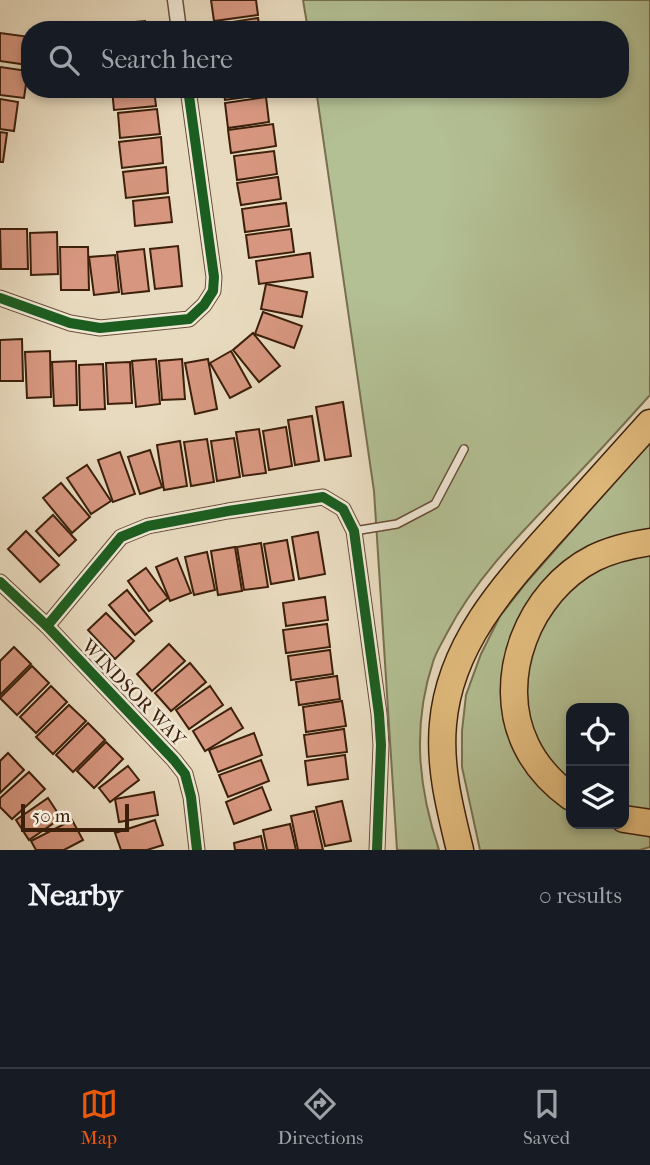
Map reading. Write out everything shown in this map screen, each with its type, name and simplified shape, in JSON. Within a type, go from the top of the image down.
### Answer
[{"type":"highway","points":[[460,850],[449,803],[442,749],[446,698],[466,643],[512,576],[650,423]]},
{"type":"highway","points":[[566,793],[540,767],[526,746],[515,705],[515,678],[520,650],[533,619],[560,584],[592,559],[612,550],[650,542]]},
{"type":"highway","points":[[629,820],[650,823]]},
{"type":"street","points":[[175,0],[178,21]]},
{"type":"street","points":[[0,298],[70,323],[100,328],[189,319],[204,305],[214,291],[214,277],[189,98]]},
{"type":"street","points":[[47,626],[121,537],[148,526],[228,511],[323,498],[343,509],[354,531],[379,714],[381,745],[377,850]]},
{"type":"street","name":"WINDSOR WAY","points":[[0,582],[47,626],[185,774],[191,797],[197,850]]},
{"type":"lane","points":[[354,531],[397,524],[435,504],[464,449]]},
{"type":"green space","points":[[303,0],[650,0],[650,395],[488,572],[459,612],[436,655],[422,710],[420,756],[426,803],[439,850],[397,850],[374,491],[317,98],[629,98],[629,21],[306,21]]},
{"type":"green space","points":[[650,442],[650,535],[558,575],[506,694],[566,799],[566,829],[629,829],[629,827],[650,830],[650,847],[640,850],[480,850],[462,767],[466,695],[481,654],[500,616]]},
{"type":"green space","points":[[650,552],[650,812],[629,810],[629,703],[566,703],[566,781],[560,776],[529,727],[524,693],[533,641],[570,588],[594,569]]},
{"type":"building","points":[[211,0],[256,0],[258,15],[214,21]]},
{"type":"building","points":[[0,33],[21,36],[21,64],[0,61]]},
{"type":"building","points":[[0,67],[21,70],[21,98],[0,95]]},
{"type":"building","points":[[113,98],[155,98],[156,106],[114,110]]},
{"type":"building","points":[[266,98],[269,122],[228,128],[225,103]]},
{"type":"building","points":[[0,99],[18,102],[14,131],[0,129]]},
{"type":"building","points":[[157,109],[160,134],[120,138],[118,113]]},
{"type":"building","points":[[273,124],[276,146],[231,153],[228,130]]},
{"type":"building","points":[[0,132],[7,133],[3,162],[0,162]]},
{"type":"building","points":[[161,137],[163,163],[122,168],[119,142]]},
{"type":"building","points":[[274,151],[277,174],[237,180],[234,156]]},
{"type":"building","points":[[166,167],[168,193],[126,198],[123,172]]},
{"type":"building","points":[[278,177],[281,199],[241,205],[237,183]]},
{"type":"building","points":[[169,197],[172,222],[135,226],[133,201]]},
{"type":"building","points":[[286,203],[289,226],[245,232],[242,209]]},
{"type":"building","points":[[0,229],[27,229],[28,269],[1,269]]},
{"type":"building","points":[[291,229],[294,252],[249,258],[246,235]]},
{"type":"building","points":[[57,232],[58,274],[31,275],[30,233]]},
{"type":"building","points":[[178,246],[182,286],[155,289],[150,249]]},
{"type":"building","points":[[60,247],[88,247],[89,290],[61,290]]},
{"type":"building","points":[[144,249],[149,291],[122,294],[117,252]]},
{"type":"building","points":[[310,253],[313,277],[259,284],[256,261]]},
{"type":"building","points":[[115,255],[119,292],[94,295],[89,257]]},
{"type":"building","points":[[266,284],[307,292],[302,317],[261,309]]},
{"type":"building","points":[[263,312],[302,326],[294,348],[255,334]]},
{"type":"building","points":[[253,333],[280,366],[259,382],[233,350]]},
{"type":"building","points":[[22,339],[23,381],[0,381],[0,340]]},
{"type":"building","points":[[50,351],[51,397],[27,398],[25,352]]},
{"type":"building","points":[[231,351],[251,387],[230,398],[210,363]]},
{"type":"building","points":[[156,359],[160,404],[136,407],[132,361]]},
{"type":"building","points":[[182,359],[185,399],[162,400],[159,361]]},
{"type":"building","points":[[208,359],[217,409],[195,414],[185,363]]},
{"type":"building","points":[[76,361],[77,405],[54,406],[52,362]]},
{"type":"building","points":[[130,362],[132,403],[108,404],[106,363]]},
{"type":"building","points":[[103,364],[105,409],[80,410],[79,365]]},
{"type":"building","points":[[343,402],[351,456],[325,460],[316,407]]},
{"type":"building","points":[[312,416],[319,461],[295,465],[288,420]]},
{"type":"building","points":[[286,427],[292,466],[269,470],[263,431]]},
{"type":"building","points":[[259,429],[266,473],[243,476],[236,432]]},
{"type":"building","points":[[234,438],[240,477],[217,481],[211,441]]},
{"type":"building","points":[[207,439],[214,482],[191,486],[184,442]]},
{"type":"building","points":[[180,441],[187,486],[164,490],[157,445]]},
{"type":"building","points":[[150,450],[162,487],[140,494],[128,457]]},
{"type":"building","points":[[120,452],[135,494],[113,502],[98,460]]},
{"type":"building","points":[[87,465],[111,501],[91,514],[67,478]]},
{"type":"building","points":[[61,483],[90,517],[72,533],[43,498]]},
{"type":"building","points":[[53,515],[76,540],[59,556],[36,531]]},
{"type":"building","points":[[26,531],[59,565],[40,582],[8,549]]},
{"type":"building","points":[[318,532],[325,574],[299,579],[292,537]]},
{"type":"building","points":[[287,540],[294,580],[271,584],[264,544]]},
{"type":"building","points":[[261,543],[268,587],[244,590],[237,547]]},
{"type":"building","points":[[235,547],[242,591],[218,595],[211,551]]},
{"type":"building","points":[[207,552],[215,590],[194,595],[185,557]]},
{"type":"building","points":[[177,558],[191,593],[170,601],[156,567]]},
{"type":"building","points":[[146,568],[168,598],[149,611],[128,581]]},
{"type":"building","points":[[127,590],[152,621],[135,635],[109,605]]},
{"type":"building","points":[[325,597],[328,620],[286,626],[283,603]]},
{"type":"building","points":[[106,613],[134,641],[115,659],[88,630]]},
{"type":"building","points":[[327,624],[330,647],[286,653],[283,630]]},
{"type":"building","points":[[169,644],[185,661],[152,691],[137,674]]},
{"type":"building","points":[[14,647],[31,664],[0,695],[0,661]]},
{"type":"building","points":[[330,650],[333,674],[291,680],[288,656]]},
{"type":"building","points":[[190,663],[206,682],[171,711],[155,693]]},
{"type":"building","points":[[32,666],[49,683],[17,715],[0,698]]},
{"type":"building","points":[[337,676],[340,699],[299,705],[296,682]]},
{"type":"building","points":[[51,686],[67,702],[36,733],[20,717]]},
{"type":"building","points":[[210,686],[223,705],[189,729],[176,710]]},
{"type":"building","points":[[342,701],[346,726],[306,732],[303,707]]},
{"type":"building","points":[[69,705],[86,721],[53,754],[36,737]]},
{"type":"building","points":[[231,708],[243,728],[205,751],[193,731]]},
{"type":"building","points":[[88,723],[105,740],[73,772],[56,755]]},
{"type":"building","points":[[344,729],[347,752],[307,757],[304,735]]},
{"type":"building","points":[[254,733],[262,755],[218,772],[209,750]]},
{"type":"building","points":[[106,742],[123,759],[94,788],[77,771]]},
{"type":"building","points":[[8,753],[24,770],[0,793],[0,761]]},
{"type":"building","points":[[345,755],[348,779],[308,785],[305,761]]},
{"type":"building","points":[[261,760],[269,781],[228,797],[219,775]]},
{"type":"building","points":[[128,766],[139,780],[110,802],[99,788]]},
{"type":"building","points":[[29,772],[45,789],[12,819],[0,807],[0,798]]},
{"type":"building","points":[[262,787],[271,810],[234,824],[226,802]]},
{"type":"building","points":[[154,792],[158,815],[119,822],[115,799]]},
{"type":"building","points":[[48,798],[61,818],[29,840],[16,820]]},
{"type":"building","points":[[342,801],[351,841],[325,846],[316,807]]},
{"type":"building","points":[[314,811],[323,850],[298,850],[291,816]]},
{"type":"building","points":[[72,820],[83,840],[64,850],[36,850],[31,841]]},
{"type":"building","points":[[155,820],[163,845],[147,850],[121,850],[115,833]]},
{"type":"building","points":[[290,824],[296,850],[267,850],[263,830]]},
{"type":"building","points":[[261,836],[264,850],[235,850],[234,843]]},
{"type":"cycle path","points":[[0,298],[70,323],[100,328],[189,319],[204,305],[213,291],[214,277],[189,98]]},
{"type":"cycle path","points":[[47,626],[121,537],[148,526],[323,497],[343,509],[354,531],[379,714],[381,745],[377,850]]},
{"type":"cycle path","points":[[0,582],[47,626],[185,774],[191,797],[197,850]]}]
